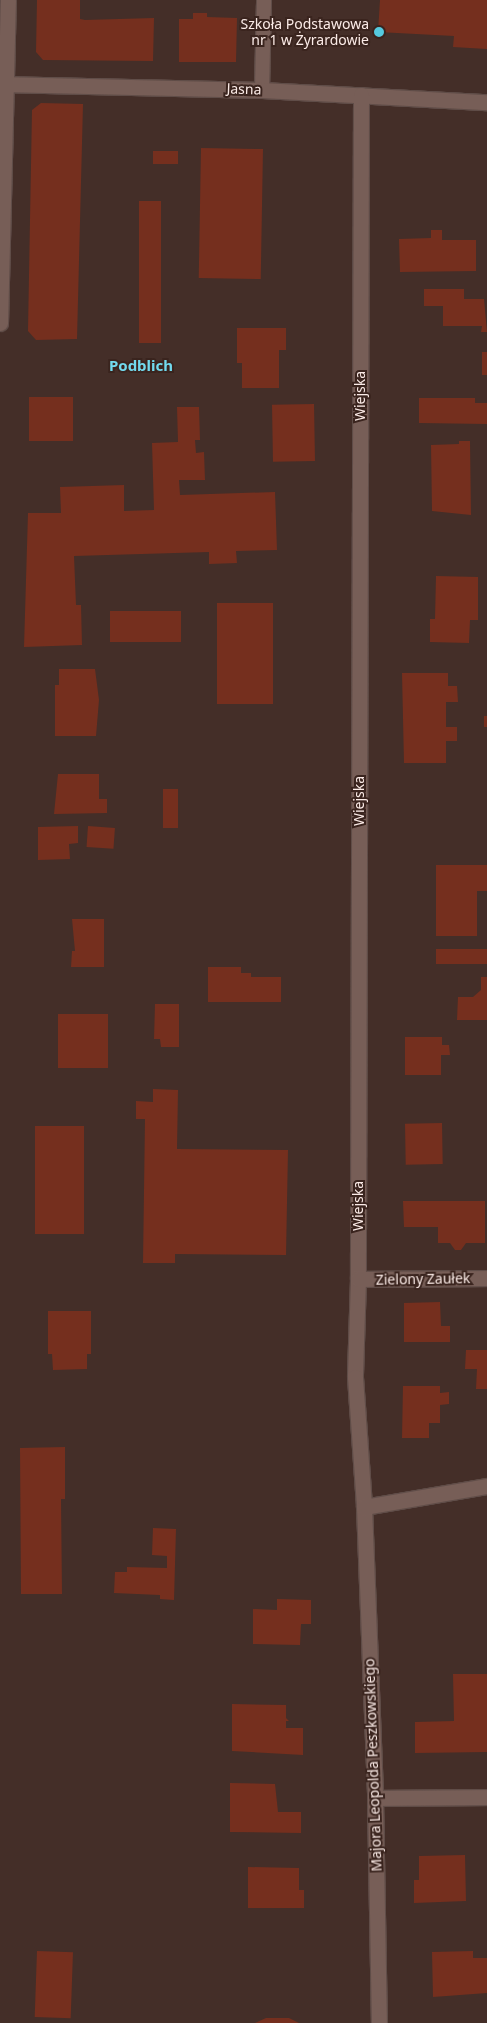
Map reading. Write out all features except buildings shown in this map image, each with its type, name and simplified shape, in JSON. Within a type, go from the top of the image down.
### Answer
[{"type":"street","points":[[0,323],[4,84],[8,0]]},
{"type":"street","name":"Jasna","points":[[4,84],[262,90],[487,102]]},
{"type":"street","name":"Wiejska","points":[[361,95],[358,1279],[355,1377],[364,1507]]},
{"type":"street","name":"Zielony Zaułek","points":[[358,1279],[487,1278]]},
{"type":"street","points":[[364,1507],[487,1486]]},
{"type":"street","name":"Majora Leopolda Peszkowskiego","points":[[364,1507],[375,1798],[379,2023]]},
{"type":"street","points":[[375,1798],[487,1797]]},
{"type":"lane","points":[[262,90],[264,0]]},
{"type":"place","name":"Szkoła Podstawowa nr 1 w Żyrardowie","points":[[379,32]]},
{"type":"district","name":"Podblich","points":[[141,366]]}]
